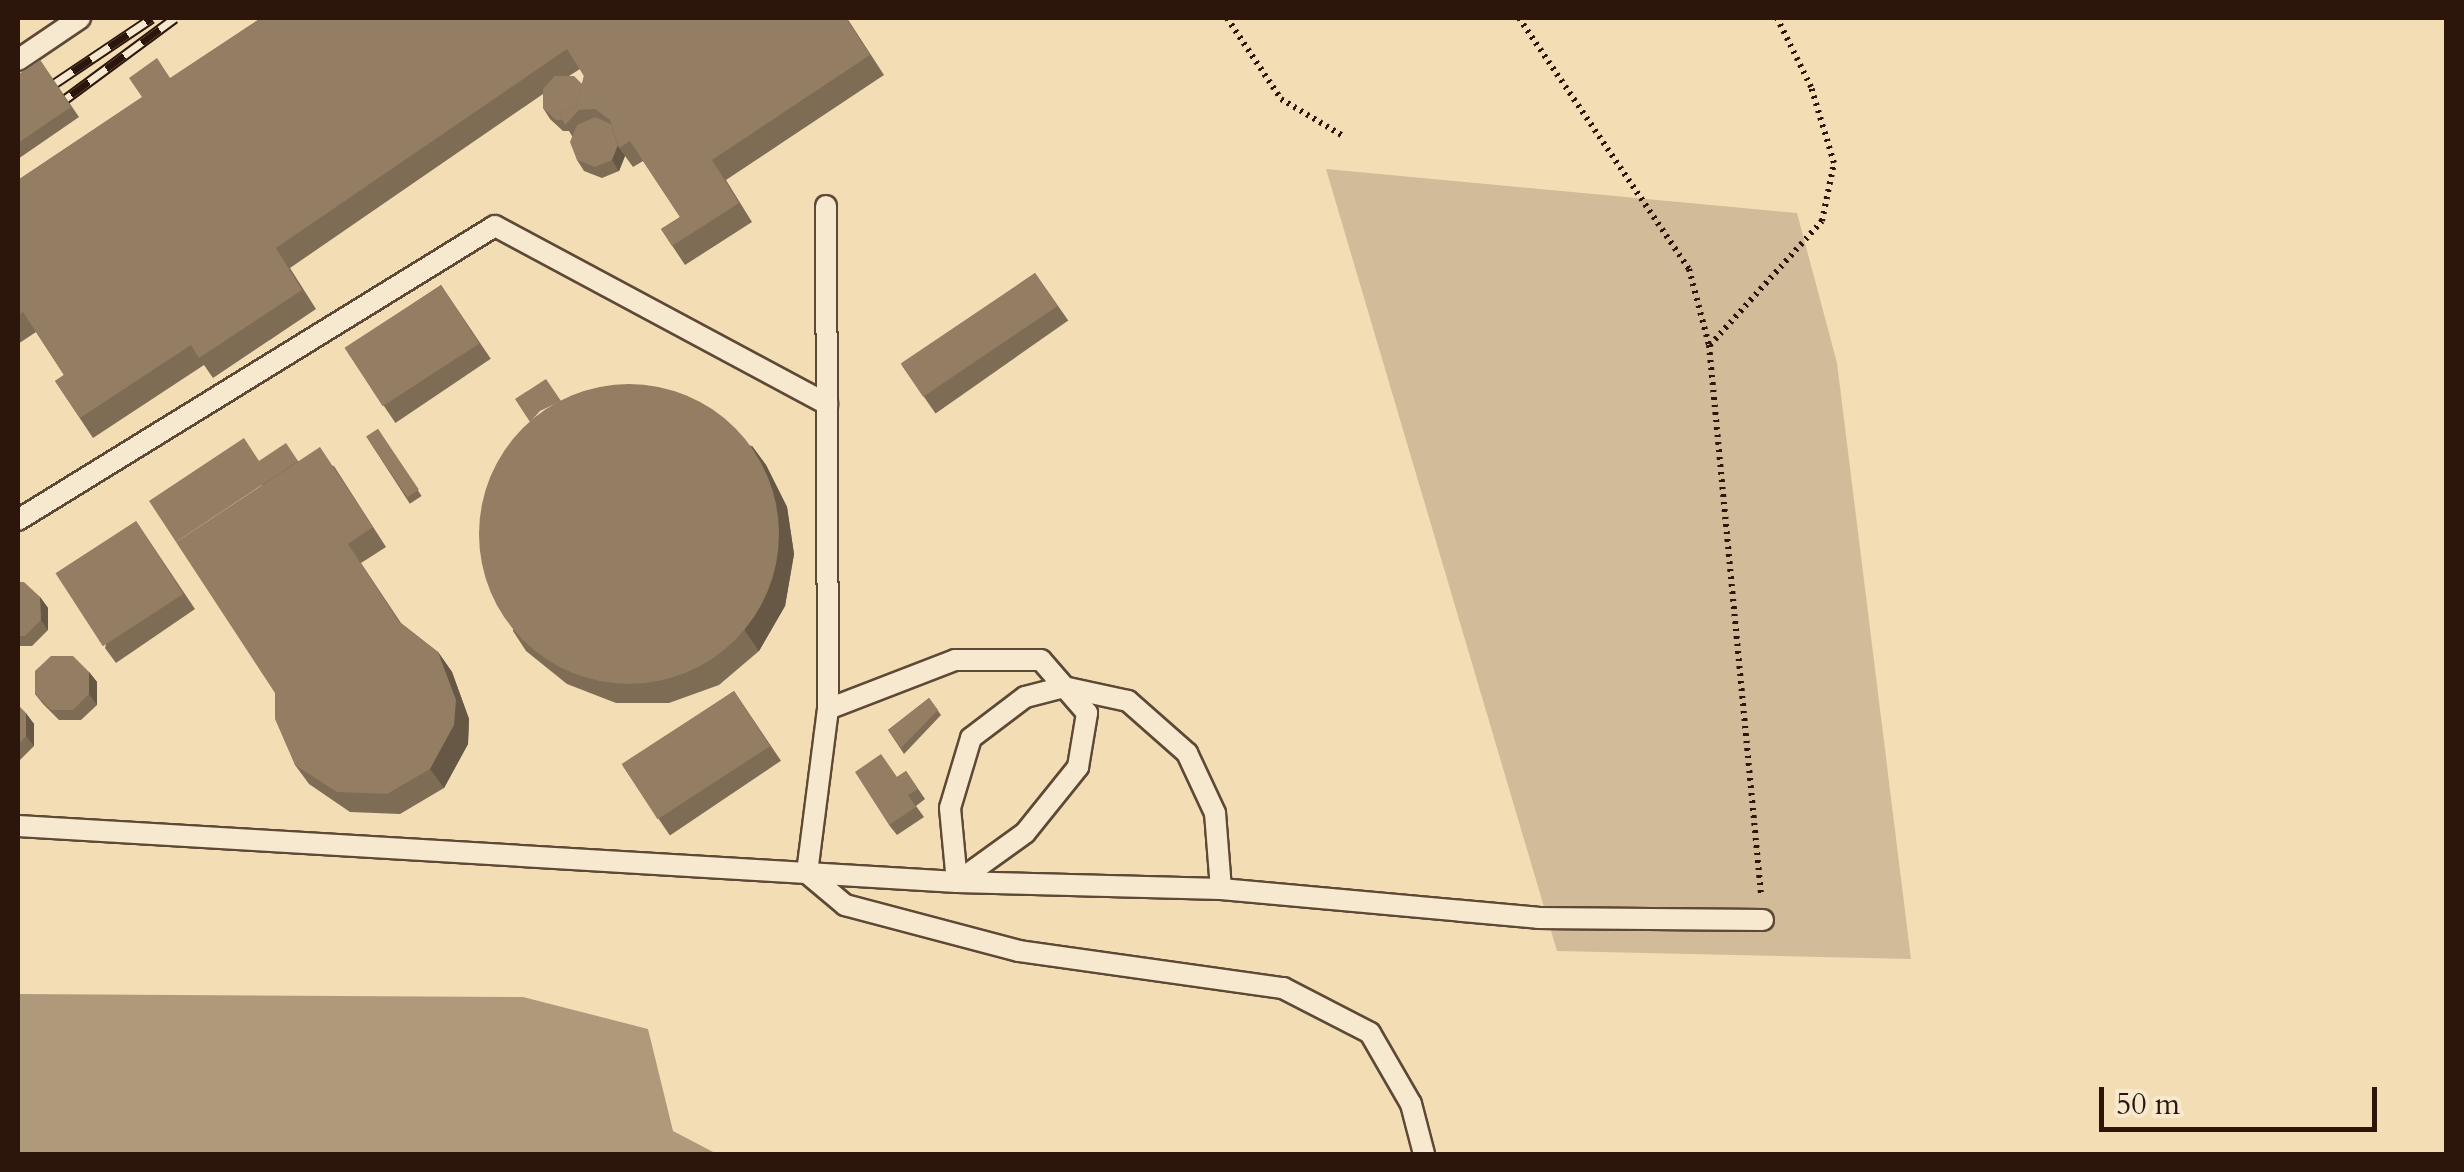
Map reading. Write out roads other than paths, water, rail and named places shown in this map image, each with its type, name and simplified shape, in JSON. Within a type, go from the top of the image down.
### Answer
[{"type":"lane","points":[[18,60],[80,18]]},
{"type":"lane","points":[[807,873],[828,709],[826,206]]},
{"type":"lane","points":[[18,520],[495,226],[827,404]]},
{"type":"lane","points":[[828,709],[954,660],[1041,660],[1087,713],[1078,767],[1025,833],[957,882]]},
{"type":"lane","points":[[957,882],[950,808],[971,738],[1025,697],[1064,687],[1128,701],[1187,753],[1215,813],[1221,889]]},
{"type":"lane","points":[[18,826],[957,882],[1221,889],[1538,918],[1763,920]]},
{"type":"lane","points":[[807,873],[846,905],[1018,951],[1284,988],[1370,1033],[1412,1104],[1424,1154]]},
{"type":"railway","points":[[18,108],[152,18]]},
{"type":"railway","points":[[18,134],[175,18]]}]
